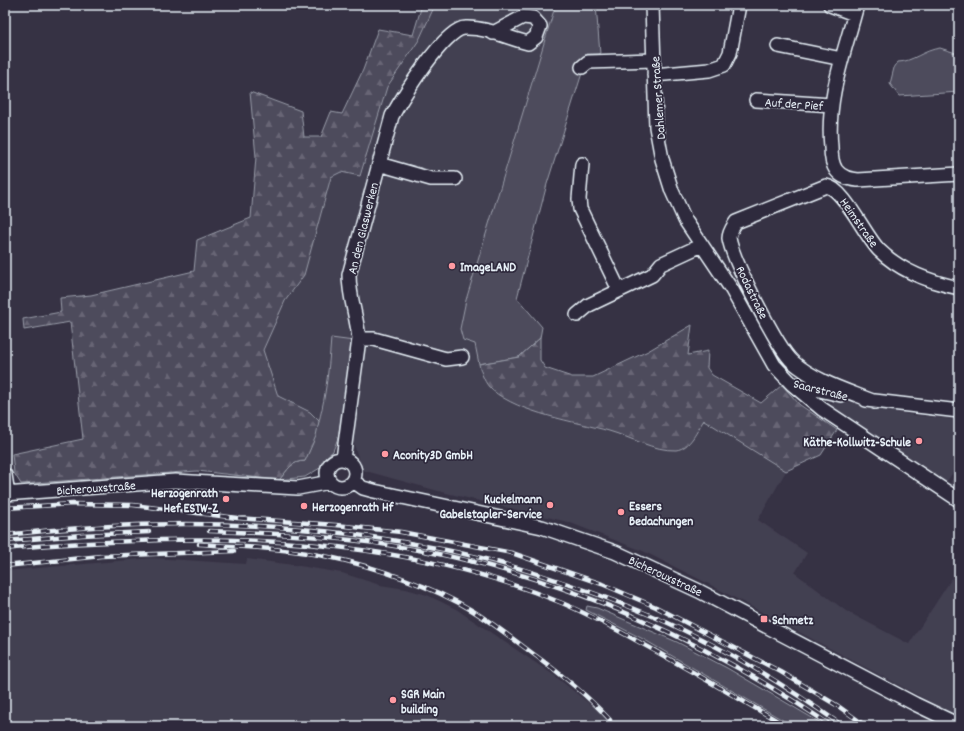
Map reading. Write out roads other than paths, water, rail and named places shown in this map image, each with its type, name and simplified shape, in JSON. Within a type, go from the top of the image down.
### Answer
[{"type":"street","name":"Dahlemer Straße","points":[[652,5],[656,127],[662,159],[672,191],[685,220],[704,248]]},
{"type":"street","points":[[654,75],[709,70],[724,66],[730,53],[739,5]]},
{"type":"street","name":"Auf der Pief","points":[[830,5],[856,10],[842,59],[832,105],[830,133],[831,152],[836,169],[844,177],[858,180],[959,174]]},
{"type":"street","name":"An den Glaswerken","points":[[343,459],[359,339],[358,325],[349,288],[349,275],[392,116],[404,93],[454,31],[464,28],[493,33]]},
{"type":"street","points":[[778,46],[842,59]]},
{"type":"street","points":[[582,66],[588,62],[654,60]]},
{"type":"street","name":"Auf der Pief","points":[[756,100],[832,105]]},
{"type":"street","name":"An den Glaswerken","points":[[379,164],[431,179],[455,179]]},
{"type":"street","points":[[582,164],[579,199],[580,209],[619,290]]},
{"type":"street","name":"Heimstraße","points":[[826,186],[835,189],[865,234],[879,250],[894,263],[916,276],[959,288]]},
{"type":"street","name":"Rodastraße","points":[[826,186],[736,222],[732,229],[730,240],[746,281],[782,351],[793,362],[814,375],[875,402]]},
{"type":"street","points":[[577,315],[589,305],[652,275],[661,264],[704,248]]},
{"type":"street","name":"Saarstraße","points":[[704,248],[732,290],[774,365],[792,384],[875,402],[959,411]]},
{"type":"street","points":[[359,339],[374,339],[446,359],[462,357]]},
{"type":"street","points":[[792,384],[828,414],[959,500]]},
{"type":"street","points":[[330,482],[327,476],[327,469],[336,460],[343,459],[349,462],[354,468],[355,474],[353,481]]},
{"type":"street","points":[[5,475],[6,494]]},
{"type":"street","name":"Bicherouxstraße","points":[[6,494],[175,481],[298,488],[330,482],[335,486],[342,487],[348,486],[353,481],[363,488],[374,491],[542,527],[615,552],[699,591],[914,704],[959,725]]},
{"type":"railway","points":[[5,508],[73,504],[133,505],[237,518],[336,525],[401,532],[512,553],[602,584],[656,607],[781,672],[838,706],[866,726]]},
{"type":"railway","points":[[5,535],[114,526],[169,524],[279,527],[387,539],[466,554],[564,582],[663,620],[690,633],[768,676],[843,726]]},
{"type":"railway","points":[[209,531],[299,535],[344,539],[448,556],[507,571],[564,589],[620,610],[675,635],[781,693],[832,726]]},
{"type":"railway","points":[[5,541],[149,532]]},
{"type":"railway","points":[[5,549],[44,545],[161,540],[263,541],[365,550],[465,570],[514,585],[574,608],[657,652],[786,726]]},
{"type":"railway","points":[[199,544],[264,548],[329,557],[365,566],[403,578],[422,586],[457,602],[496,626],[563,676],[583,693],[610,720]]},
{"type":"railway","points":[[5,566],[101,556],[234,551]]},
{"type":"place","name":"ImageLAND","points":[[452,266]]},
{"type":"place","name":"Käthe-Kollwitz-Schule","points":[[919,441]]},
{"type":"place","name":"Aconity3D GmbH","points":[[385,454]]},
{"type":"place","name":"Herzogenrath Hef ESTW-Z","points":[[226,499]]},
{"type":"place","name":"Kuckelmann Gabelstapler-Service","points":[[550,505]]},
{"type":"place","name":"Herzogenrath Hf","points":[[304,506]]},
{"type":"place","name":"Essers Bedachungen","points":[[621,512]]},
{"type":"place","name":"Schmetz","points":[[764,619]]},
{"type":"place","name":"SGR Main building","points":[[393,700]]}]
